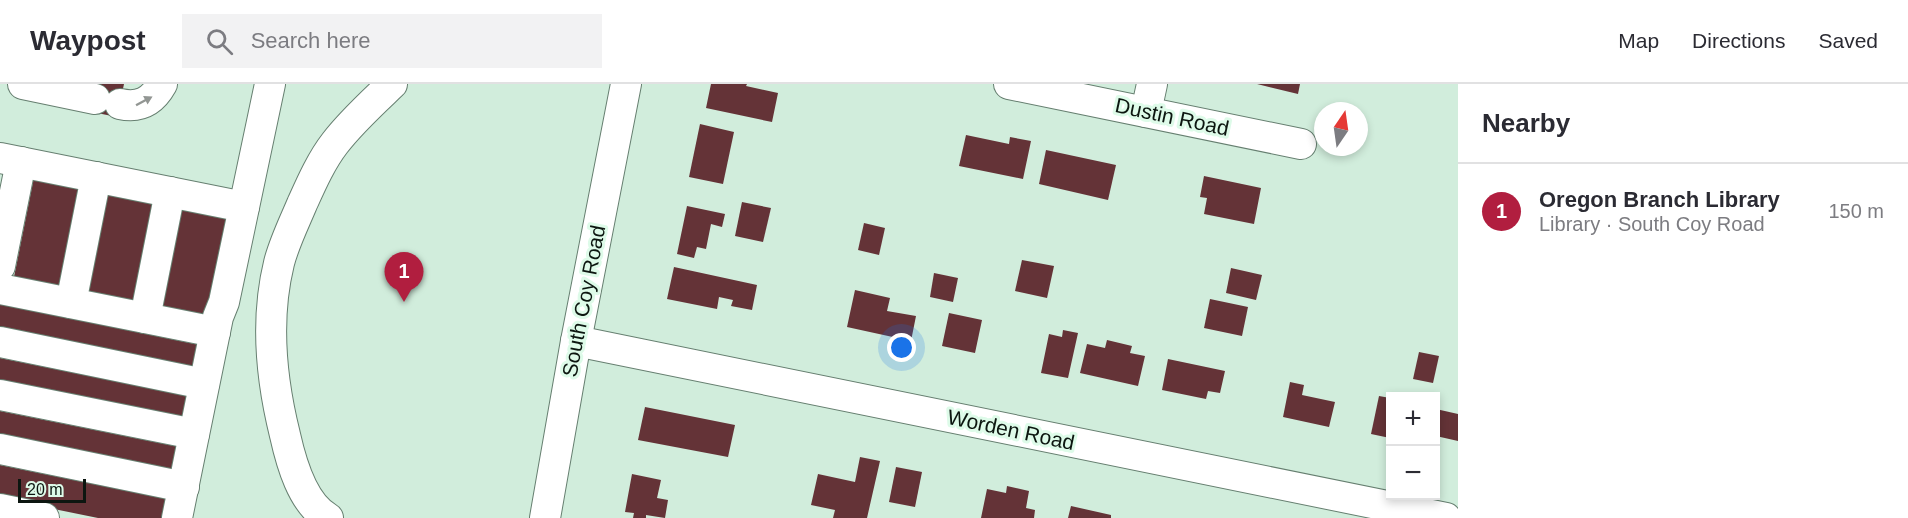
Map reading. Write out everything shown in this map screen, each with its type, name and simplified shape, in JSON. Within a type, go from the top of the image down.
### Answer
[{"type":"street","points":[[23,84],[131,107],[149,100],[162,84]]},
{"type":"street","points":[[177,518],[218,317],[224,302],[270,84]]},
{"type":"street","points":[[328,518],[322,515],[306,495],[290,458],[276,398],[271,312],[279,262],[310,187],[334,144],[363,111],[392,84]]},
{"type":"street","name":"South Coy Road","points":[[545,518],[576,341],[626,84]]},
{"type":"street","name":"Dustin Road","points":[[1009,84],[1149,98],[1300,144]]},
{"type":"street","points":[[0,266],[10,160],[244,207]]},
{"type":"street","points":[[71,303],[96,177]]},
{"type":"street","points":[[145,318],[170,192]]},
{"type":"street","points":[[0,289],[215,332]]},
{"type":"street","name":"Worden Road","points":[[576,341],[1446,518]]},
{"type":"street","points":[[0,342],[204,384]]},
{"type":"street","points":[[0,395],[194,434]]},
{"type":"street","points":[[0,449],[184,486]]},
{"type":"street","points":[[0,509],[44,518]]},
{"type":"building","points":[[98,84],[124,84],[117,117],[92,112]]},
{"type":"building","points":[[711,84],[747,84],[746,86],[778,93],[772,122],[706,108]]},
{"type":"building","points":[[1257,84],[1300,84],[1298,94]]},
{"type":"building","points":[[700,124],[734,132],[723,184],[689,177]]},
{"type":"building","points":[[966,135],[1009,144],[1010,137],[1031,141],[1023,179],[959,166]]},
{"type":"building","points":[[1046,150],[1116,165],[1108,200],[1039,184]]},
{"type":"building","points":[[1204,176],[1261,188],[1254,224],[1204,214],[1207,198],[1200,197]]},
{"type":"building","points":[[34,177],[79,185],[59,286],[14,277]]},
{"type":"building","points":[[108,191],[153,200],[133,301],[88,292]]},
{"type":"building","points":[[742,202],[771,208],[763,242],[735,236]]},
{"type":"building","points":[[182,205],[228,215],[207,315],[162,306]]},
{"type":"building","points":[[687,206],[725,214],[722,227],[711,224],[706,249],[697,247],[694,258],[677,254]]},
{"type":"building","points":[[864,223],[885,228],[879,255],[858,250]]},
{"type":"building","points":[[1022,260],[1054,266],[1047,298],[1015,291]]},
{"type":"building","points":[[674,267],[757,285],[752,310],[731,306],[733,300],[719,297],[717,309],[667,299]]},
{"type":"building","points":[[1231,268],[1262,275],[1256,300],[1226,293]]},
{"type":"building","points":[[934,273],[958,278],[953,302],[930,297]]},
{"type":"building","points":[[855,290],[890,298],[887,311],[916,316],[911,341],[847,327]]},
{"type":"building","points":[[1210,299],[1248,307],[1242,336],[1204,328]]},
{"type":"building","points":[[0,304],[200,345],[196,367],[0,327]]},
{"type":"building","points":[[949,313],[982,320],[975,353],[942,346]]},
{"type":"building","points":[[1063,330],[1078,333],[1068,378],[1041,373],[1049,334],[1062,337]]},
{"type":"building","points":[[1107,340],[1132,346],[1130,353],[1145,356],[1138,386],[1080,373],[1087,344],[1105,348]]},
{"type":"building","points":[[1419,352],[1439,356],[1433,383],[1413,379]]},
{"type":"building","points":[[0,358],[190,396],[186,418],[0,381]]},
{"type":"building","points":[[1168,359],[1225,371],[1220,393],[1208,391],[1206,399],[1162,390]]},
{"type":"building","points":[[1290,382],[1304,385],[1302,395],[1335,402],[1329,427],[1283,417]]},
{"type":"building","points":[[1379,396],[1386,397],[1386,437],[1371,434]]},
{"type":"building","points":[[645,407],[735,425],[728,457],[638,440]]},
{"type":"building","points":[[1440,410],[1458,414],[1458,441],[1440,437]]},
{"type":"building","points":[[0,411],[180,447],[175,470],[0,434]]},
{"type":"building","points":[[860,457],[880,461],[867,518],[833,518],[835,510],[811,505],[818,474],[855,482]]},
{"type":"building","points":[[0,465],[168,499],[165,518],[98,518],[0,498]]},
{"type":"building","points":[[896,467],[922,472],[915,507],[889,502]]},
{"type":"building","points":[[632,474],[661,480],[657,498],[668,500],[665,518],[646,515],[646,518],[633,518],[634,513],[625,512]]},
{"type":"building","points":[[1007,486],[1029,491],[1026,508],[1035,510],[1034,518],[981,518],[987,489],[1006,493]]},
{"type":"building","points":[[1071,506],[1111,515],[1111,518],[1068,518]]},
{"type":"place","name":"Oregon Branch Library","points":[[404,302]]}]
